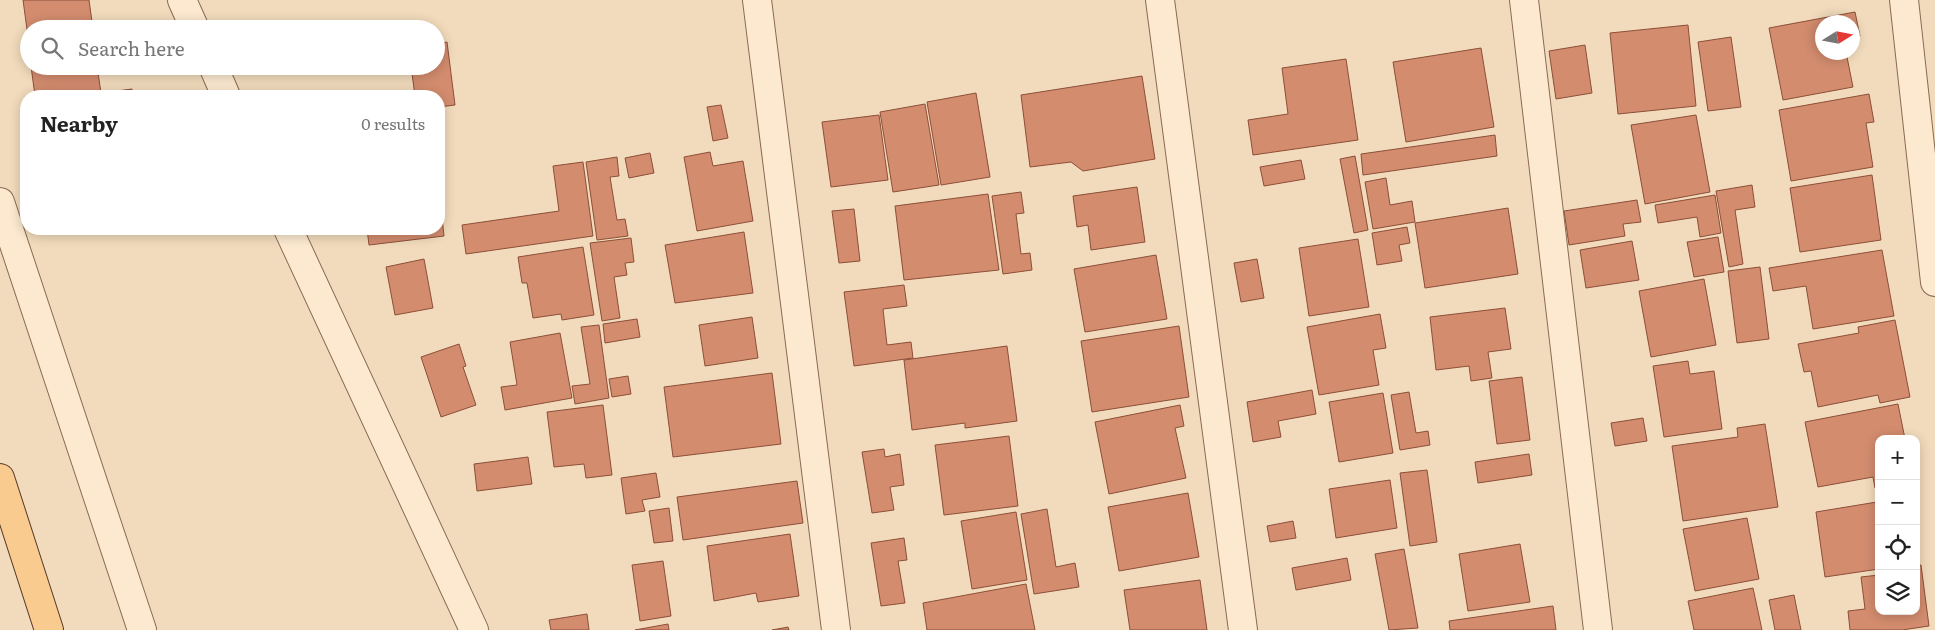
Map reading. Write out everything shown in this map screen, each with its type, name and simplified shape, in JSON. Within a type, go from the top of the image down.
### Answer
[{"type":"main road","points":[[0,478],[49,630]]},
{"type":"street","points":[[182,0],[191,20]]},
{"type":"street","points":[[757,0],[836,630]]},
{"type":"street","points":[[1160,0],[1243,630]]},
{"type":"street","points":[[1524,0],[1598,630]]},
{"type":"street","points":[[1904,0],[1935,282]]},
{"type":"street","points":[[217,75],[223,90]]},
{"type":"street","points":[[0,202],[142,630]]},
{"type":"street","points":[[291,235],[474,630]]},
{"type":"building","points":[[23,0],[89,0],[92,20],[26,20]]},
{"type":"building","points":[[1855,12],[1856,15],[1839,15]]},
{"type":"building","points":[[1815,19],[1815,60],[1848,60],[1853,87],[1783,100],[1769,28]]},
{"type":"building","points":[[1688,25],[1696,106],[1618,114],[1610,33]]},
{"type":"building","points":[[1731,37],[1741,107],[1708,111],[1698,42]]},
{"type":"building","points":[[445,42],[447,42],[455,105],[445,106],[445,90],[414,90],[412,75],[445,75]]},
{"type":"building","points":[[1585,45],[1592,93],[1556,99],[1549,51]]},
{"type":"building","points":[[1481,48],[1494,127],[1406,142],[1393,62]]},
{"type":"building","points":[[1346,59],[1358,140],[1253,155],[1248,120],[1288,114],[1282,68]]},
{"type":"building","points":[[32,75],[98,75],[101,90],[34,90]]},
{"type":"building","points":[[1142,76],[1155,159],[1083,171],[1071,162],[1030,167],[1021,95]]},
{"type":"building","points":[[976,93],[990,177],[941,185],[927,102]]},
{"type":"building","points":[[1869,94],[1874,122],[1866,123],[1873,167],[1791,181],[1779,110]]},
{"type":"building","points":[[925,104],[939,185],[893,192],[880,112]]},
{"type":"building","points":[[721,105],[728,138],[713,141],[707,107]]},
{"type":"building","points":[[879,115],[888,180],[831,187],[822,122]]},
{"type":"building","points":[[1696,115],[1710,192],[1645,204],[1631,125]]},
{"type":"building","points":[[1495,135],[1497,156],[1363,175],[1361,154]]},
{"type":"building","points":[[710,152],[713,166],[743,161],[753,221],[697,231],[684,157]]},
{"type":"building","points":[[650,153],[654,173],[629,178],[625,158]]},
{"type":"building","points":[[1355,156],[1368,230],[1354,233],[1340,159]]},
{"type":"building","points":[[617,157],[619,176],[610,177],[617,220],[625,219],[628,236],[597,240],[586,162]]},
{"type":"building","points":[[1301,160],[1305,179],[1264,186],[1260,167]]},
{"type":"building","points":[[583,162],[593,236],[466,254],[462,225],[559,211],[553,166]]},
{"type":"building","points":[[1872,175],[1881,240],[1800,252],[1790,188]]},
{"type":"building","points":[[1386,178],[1390,205],[1412,201],[1415,222],[1373,229],[1365,182]]},
{"type":"building","points":[[1752,185],[1755,207],[1735,210],[1743,264],[1729,267],[1716,191]]},
{"type":"building","points":[[1137,187],[1145,242],[1091,250],[1088,225],[1077,227],[1073,196]]},
{"type":"building","points":[[1021,192],[1024,213],[1016,214],[1021,254],[1030,253],[1032,270],[1003,274],[992,196]]},
{"type":"building","points":[[988,194],[999,270],[904,280],[895,206]]},
{"type":"building","points":[[1715,195],[1721,233],[1700,237],[1697,217],[1658,223],[1655,205]]},
{"type":"building","points":[[1637,200],[1641,222],[1623,224],[1625,236],[1569,245],[1564,211]]},
{"type":"building","points":[[1508,208],[1518,274],[1425,288],[1415,223]]},
{"type":"building","points":[[854,209],[860,261],[839,263],[832,211]]},
{"type":"building","points":[[1407,227],[1410,243],[1399,245],[1402,261],[1377,265],[1372,233]]},
{"type":"building","points":[[744,232],[753,293],[675,303],[665,245]]},
{"type":"building","points":[[368,235],[444,235],[444,236],[369,245]]},
{"type":"building","points":[[1718,237],[1724,272],[1694,277],[1687,242]]},
{"type":"building","points":[[631,238],[634,262],[625,263],[627,275],[614,277],[620,318],[602,321],[590,243]]},
{"type":"building","points":[[1358,239],[1369,307],[1309,316],[1299,248]]},
{"type":"building","points":[[1632,241],[1639,280],[1586,288],[1580,250]]},
{"type":"building","points":[[583,247],[594,315],[562,320],[561,314],[533,318],[527,283],[522,283],[518,257]]},
{"type":"building","points":[[1882,250],[1894,316],[1813,329],[1806,286],[1773,291],[1769,268]]},
{"type":"building","points":[[1156,255],[1167,319],[1085,332],[1074,269]]},
{"type":"building","points":[[424,259],[433,308],[395,315],[386,267]]},
{"type":"building","points":[[1257,259],[1264,298],[1241,302],[1234,263]]},
{"type":"building","points":[[1760,267],[1769,339],[1737,343],[1728,271]]},
{"type":"building","points":[[1704,279],[1716,345],[1651,357],[1639,291]]},
{"type":"building","points":[[904,285],[907,306],[883,309],[887,345],[911,342],[913,358],[854,366],[844,292]]},
{"type":"building","points":[[1505,308],[1511,349],[1488,352],[1492,378],[1471,381],[1469,366],[1436,370],[1430,317]]},
{"type":"building","points":[[1380,314],[1386,348],[1373,350],[1379,385],[1319,395],[1307,327]]},
{"type":"building","points":[[752,317],[758,358],[705,366],[699,325]]},
{"type":"building","points":[[637,319],[640,337],[605,343],[603,324]]},
{"type":"building","points":[[1895,320],[1910,397],[1880,403],[1878,395],[1818,407],[1811,371],[1804,372],[1798,344],[1859,333],[1858,327]]},
{"type":"building","points":[[599,325],[609,398],[575,404],[572,386],[590,384],[581,327]]},
{"type":"building","points":[[1179,326],[1189,397],[1092,412],[1081,341]]},
{"type":"building","points":[[560,333],[572,398],[505,410],[501,387],[517,385],[510,342]]},
{"type":"building","points":[[459,344],[466,366],[463,367],[476,405],[441,417],[421,357]]},
{"type":"building","points":[[1007,346],[1017,421],[965,428],[965,423],[912,430],[904,360]]},
{"type":"building","points":[[1688,361],[1690,374],[1714,371],[1722,429],[1664,437],[1653,366]]},
{"type":"building","points":[[772,373],[781,444],[673,457],[664,387]]},
{"type":"building","points":[[628,376],[631,394],[612,397],[609,379]]},
{"type":"building","points":[[1522,377],[1530,440],[1497,444],[1489,381]]},
{"type":"building","points":[[1312,390],[1316,414],[1278,421],[1281,437],[1253,442],[1247,402]]},
{"type":"building","points":[[1409,392],[1416,433],[1428,431],[1430,445],[1400,450],[1391,395]]},
{"type":"building","points":[[1383,393],[1393,453],[1339,462],[1329,402]]},
{"type":"building","points":[[1898,404],[1904,435],[1875,435],[1875,488],[1873,477],[1818,487],[1805,422]]},
{"type":"building","points":[[603,405],[612,475],[586,478],[584,464],[554,467],[547,412]]},
{"type":"building","points":[[1180,405],[1184,426],[1175,428],[1186,478],[1109,494],[1095,422]]},
{"type":"building","points":[[1643,418],[1647,441],[1615,446],[1611,423]]},
{"type":"building","points":[[1765,424],[1778,507],[1683,521],[1672,446],[1738,437],[1737,428]]},
{"type":"building","points":[[1009,436],[1018,506],[944,515],[935,445]]},
{"type":"building","points":[[884,449],[885,457],[900,454],[904,485],[890,487],[894,510],[872,513],[862,452]]},
{"type":"building","points":[[1529,454],[1532,475],[1478,483],[1475,462]]},
{"type":"building","points":[[528,457],[532,484],[477,491],[474,464]]},
{"type":"building","points":[[1427,470],[1437,542],[1410,546],[1400,473]]},
{"type":"building","points":[[656,473],[660,497],[642,500],[645,511],[626,514],[621,478]]},
{"type":"building","points":[[1390,480],[1397,528],[1336,538],[1329,489]]},
{"type":"building","points":[[797,481],[803,523],[683,540],[677,497]]},
{"type":"building","points":[[1188,493],[1199,557],[1119,571],[1108,507]]},
{"type":"building","points":[[1875,502],[1875,570],[1825,577],[1816,512]]},
{"type":"building","points":[[669,508],[673,541],[654,543],[649,511]]},
{"type":"building","points":[[1047,509],[1056,567],[1075,563],[1079,587],[1034,594],[1021,514]]},
{"type":"building","points":[[1016,512],[1027,580],[972,589],[961,521]]},
{"type":"building","points":[[1747,518],[1759,579],[1695,591],[1683,529]]},
{"type":"building","points":[[1293,521],[1296,538],[1270,542],[1267,526]]},
{"type":"building","points":[[790,534],[799,596],[758,602],[756,593],[714,601],[707,546]]},
{"type":"building","points":[[904,538],[907,560],[898,561],[905,603],[881,606],[871,543]]},
{"type":"building","points":[[1520,544],[1530,602],[1468,611],[1459,554]]},
{"type":"building","points":[[1404,549],[1418,628],[1389,630],[1375,554]]},
{"type":"building","points":[[1347,558],[1351,580],[1296,590],[1292,568]]},
{"type":"building","points":[[663,561],[671,616],[640,621],[632,565]]},
{"type":"building","points":[[1921,565],[1929,626],[1902,630],[1850,630],[1848,611],[1865,609],[1861,577],[1875,575],[1875,615],[1920,615]]},
{"type":"building","points":[[1200,580],[1207,630],[1130,630],[1124,590]]},
{"type":"building","points":[[1026,584],[1035,630],[927,630],[923,603]]},
{"type":"building","points":[[1753,588],[1762,630],[1694,630],[1688,601]]},
{"type":"building","points":[[1794,595],[1801,630],[1775,630],[1769,600]]},
{"type":"building","points":[[1553,606],[1556,630],[1450,630],[1449,621]]},
{"type":"building","points":[[587,614],[589,630],[551,630],[549,620]]},
{"type":"building","points":[[668,624],[669,630],[635,630]]},
{"type":"building","points":[[788,627],[789,630],[772,630]]}]
